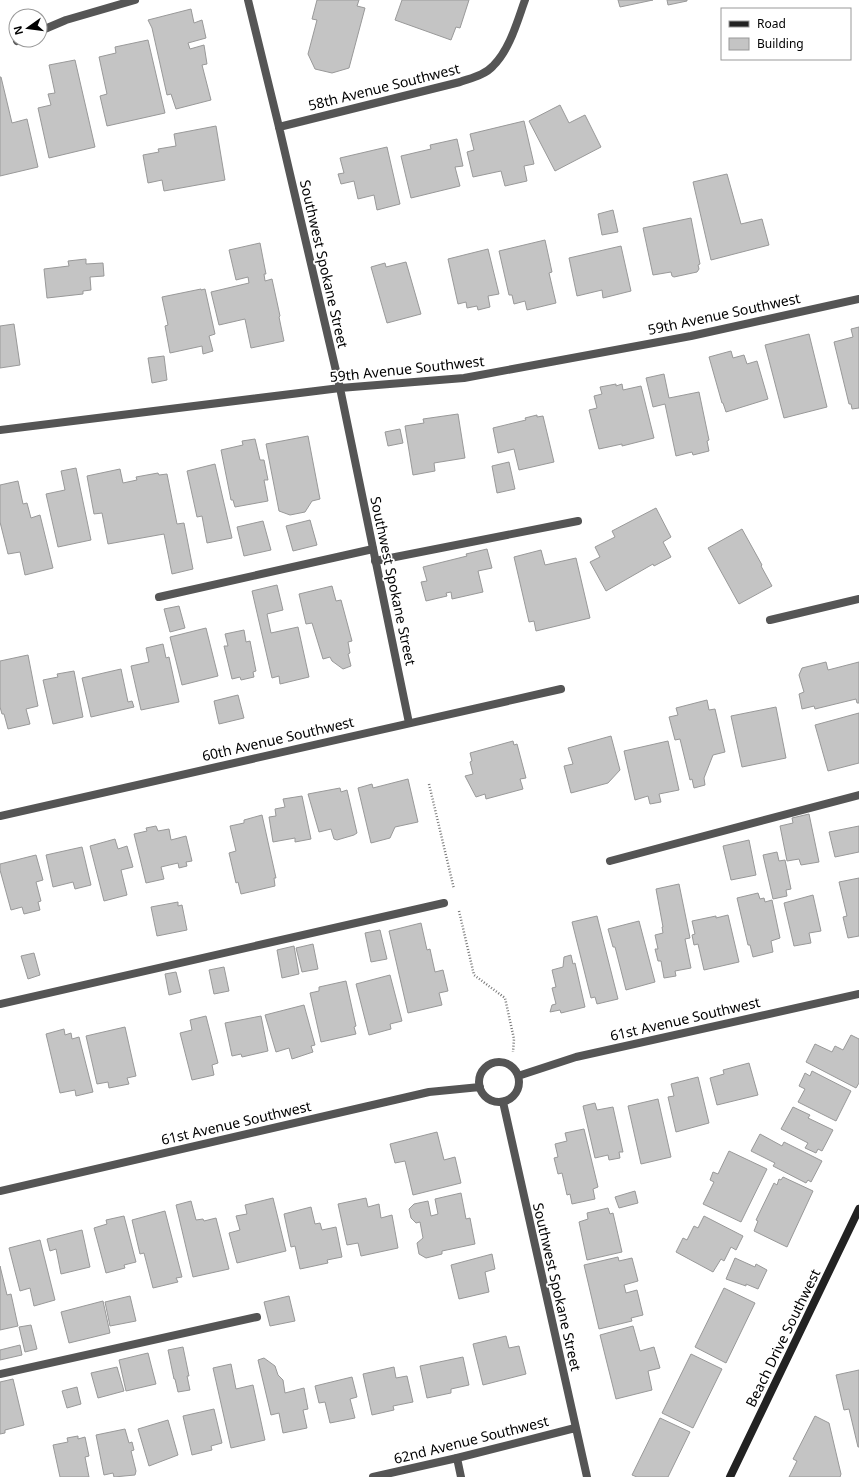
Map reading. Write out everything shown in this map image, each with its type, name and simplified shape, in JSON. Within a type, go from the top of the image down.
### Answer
[{"type":"main road","name":"Beach Drive Southwest","points":[[730,1477],[859,1209]]},
{"type":"street","points":[[48,28],[66,20],[135,0]]},
{"type":"street","name":"Southwest Spokane Street","points":[[248,0],[340,388],[409,723]]},
{"type":"street","name":"58th Avenue Southwest","points":[[279,127],[460,82],[478,76],[493,67],[505,52],[525,0]]},
{"type":"street","name":"59th Avenue Southwest","points":[[0,430],[340,388],[464,378],[691,336],[859,299]]},
{"type":"street","points":[[375,561],[578,521]]},
{"type":"street","points":[[159,597],[373,549]]},
{"type":"street","points":[[770,620],[859,599]]},
{"type":"street","name":"60th Avenue Southwest","points":[[0,816],[561,689]]},
{"type":"street","points":[[610,861],[859,795]]},
{"type":"street","points":[[0,1004],[444,903]]},
{"type":"street","name":"61st Avenue Southwest","points":[[518,1076],[576,1057],[859,994]]},
{"type":"street","points":[[495,1063],[507,1064],[518,1076],[518,1087],[516,1093],[511,1098],[503,1102],[492,1101],[482,1092],[480,1087],[481,1074],[489,1065],[495,1063]]},
{"type":"street","name":"61st Avenue Southwest","points":[[0,1191],[429,1092],[480,1087]]},
{"type":"street","name":"Southwest Spokane Street","points":[[503,1102],[587,1477]]},
{"type":"street","points":[[0,1374],[257,1317]]},
{"type":"street","name":"62nd Avenue Southwest","points":[[373,1477],[457,1458],[575,1428]]},
{"type":"street","points":[[457,1458],[461,1477]]},
{"type":"path","points":[[429,784],[455,892]]},
{"type":"path","points":[[458,908],[474,975],[505,998],[514,1039],[513,1052]]},
{"type":"building","points":[[317,0],[359,0],[357,6],[365,8],[349,68],[332,73],[315,69],[308,54],[317,20],[312,19]]},
{"type":"building","points":[[402,0],[469,0],[460,28],[456,27],[451,40],[395,20]]},
{"type":"building","points":[[618,0],[653,0],[620,7]]},
{"type":"building","points":[[667,0],[687,0],[687,1],[668,5]]},
{"type":"building","points":[[191,9],[194,23],[202,20],[206,38],[188,43],[190,49],[204,45],[207,64],[202,65],[211,100],[176,109],[171,94],[167,95],[152,28],[148,20]]},
{"type":"building","points":[[148,40],[165,113],[107,126],[100,96],[107,94],[99,57],[116,53],[115,47]]},
{"type":"building","points":[[75,60],[95,147],[49,158],[38,108],[51,105],[48,94],[55,93],[49,65]]},
{"type":"building","points":[[0,77],[12,123],[27,119],[38,167],[0,176]]},
{"type":"building","points":[[560,105],[569,123],[585,115],[601,147],[555,171],[529,121]]},
{"type":"building","points":[[524,121],[534,164],[524,166],[527,181],[505,186],[501,171],[473,177],[467,152],[474,150],[470,134]]},
{"type":"building","points":[[216,126],[225,180],[164,191],[162,180],[148,183],[143,155],[159,152],[158,149],[176,146],[174,134]]},
{"type":"building","points":[[457,139],[463,166],[455,167],[460,186],[411,198],[401,156],[431,149],[430,145]]},
{"type":"building","points":[[387,147],[400,204],[377,210],[374,195],[358,199],[354,181],[341,184],[338,174],[344,173],[340,158]]},
{"type":"building","points":[[727,174],[741,224],[762,219],[769,245],[711,260],[693,182]]},
{"type":"building","points":[[613,210],[618,232],[602,235],[598,214]]},
{"type":"building","points":[[691,218],[700,264],[698,265],[699,269],[697,272],[674,277],[672,276],[671,272],[653,275],[643,228]]},
{"type":"building","points":[[545,240],[552,272],[549,273],[556,303],[527,310],[525,301],[514,304],[512,295],[509,295],[499,251]]},
{"type":"building","points":[[260,243],[266,274],[264,274],[265,281],[272,279],[284,341],[251,348],[245,319],[219,325],[211,292],[249,283],[248,277],[236,280],[229,250]]},
{"type":"building","points":[[621,246],[631,291],[603,298],[602,290],[577,296],[569,258]]},
{"type":"building","points":[[488,249],[499,294],[488,296],[490,307],[478,310],[477,306],[467,308],[466,302],[458,304],[448,259]]},
{"type":"building","points":[[86,259],[86,264],[103,263],[104,276],[90,277],[91,290],[83,291],[83,294],[47,298],[44,269],[69,266],[68,261]]},
{"type":"building","points":[[406,262],[421,314],[387,323],[371,267],[385,263],[386,267]]},
{"type":"building","points":[[205,289],[215,334],[209,336],[213,351],[203,354],[202,346],[170,353],[165,326],[168,325],[162,297]]},
{"type":"building","points":[[14,324],[20,365],[0,368],[0,326]]},
{"type":"building","points":[[859,327],[859,408],[852,409],[851,404],[849,404],[834,342],[853,337],[851,329]]},
{"type":"building","points":[[809,334],[827,407],[784,418],[765,345]]},
{"type":"building","points":[[731,351],[733,358],[744,355],[747,364],[757,361],[768,399],[726,412],[709,357]]},
{"type":"building","points":[[164,356],[167,380],[152,383],[148,358]]},
{"type":"building","points":[[664,374],[669,398],[699,392],[709,440],[707,441],[709,451],[693,455],[692,452],[676,456],[665,404],[653,407],[646,378]]},
{"type":"building","points":[[616,384],[616,386],[622,384],[623,390],[641,386],[654,438],[622,446],[622,444],[599,449],[589,410],[597,408],[594,396],[602,394],[600,387]]},
{"type":"building","points":[[458,414],[465,458],[434,463],[435,471],[413,475],[405,426],[424,423],[423,419]]},
{"type":"building","points":[[537,415],[537,417],[543,416],[554,462],[519,470],[514,449],[498,453],[493,428],[526,420],[525,418]]},
{"type":"building","points":[[400,429],[403,443],[388,446],[385,432]]},
{"type":"building","points":[[308,436],[320,499],[312,501],[305,512],[290,515],[279,511],[266,444]]},
{"type":"building","points":[[255,439],[260,460],[264,460],[268,480],[264,480],[268,501],[235,507],[233,500],[231,500],[221,450],[243,445],[242,441]]},
{"type":"building","points":[[509,462],[515,489],[497,493],[492,466]]},
{"type":"building","points":[[215,464],[232,538],[207,543],[202,516],[197,517],[187,471]]},
{"type":"building","points":[[76,468],[91,540],[58,547],[46,494],[65,490],[61,471]]},
{"type":"building","points":[[120,469],[123,483],[137,480],[136,477],[158,473],[159,475],[167,474],[177,524],[184,523],[193,569],[172,574],[164,534],[108,544],[102,513],[94,514],[87,476]]},
{"type":"building","points":[[18,481],[23,504],[27,503],[31,518],[40,515],[53,568],[25,575],[20,552],[8,554],[0,522],[0,485]]},
{"type":"building","points":[[656,508],[671,537],[663,542],[671,557],[654,566],[653,564],[606,591],[590,562],[600,557],[595,547],[615,537],[612,531]]},
{"type":"building","points":[[310,520],[317,545],[293,551],[286,526]]},
{"type":"building","points":[[263,521],[271,550],[244,556],[237,527]]},
{"type":"building","points":[[742,529],[772,586],[739,604],[708,548]]},
{"type":"building","points":[[487,549],[492,568],[478,571],[483,592],[452,599],[451,592],[446,593],[447,596],[426,601],[421,582],[427,581],[423,567],[467,556],[466,554]]},
{"type":"building","points":[[541,550],[545,565],[576,558],[590,618],[536,631],[534,621],[529,622],[514,557]]},
{"type":"building","points":[[277,585],[283,610],[267,614],[271,633],[298,627],[309,677],[280,684],[279,676],[272,678],[252,591]]},
{"type":"building","points":[[332,586],[336,601],[341,600],[352,641],[348,642],[350,653],[348,654],[351,666],[343,669],[332,661],[330,657],[323,659],[312,623],[306,624],[299,594]]},
{"type":"building","points":[[179,606],[185,628],[170,632],[164,609]]},
{"type":"building","points":[[206,628],[218,676],[182,685],[170,637]]},
{"type":"building","points":[[244,630],[246,642],[250,641],[256,671],[253,672],[254,677],[241,680],[240,677],[232,679],[224,646],[228,646],[225,634]]},
{"type":"building","points":[[163,644],[166,658],[169,657],[179,702],[141,710],[131,666],[149,662],[146,648]]},
{"type":"building","points":[[28,655],[38,706],[26,709],[30,724],[8,729],[4,714],[2,714],[0,707],[0,661]]},
{"type":"building","points":[[826,662],[828,670],[859,662],[859,703],[857,703],[856,699],[815,709],[814,706],[802,709],[799,694],[804,692],[799,675],[802,668]]},
{"type":"building","points":[[121,669],[128,702],[132,701],[134,707],[91,717],[82,678]]},
{"type":"building","points":[[74,671],[83,717],[53,724],[43,680],[58,677],[57,674]]},
{"type":"building","points":[[238,695],[244,718],[219,724],[214,701]]},
{"type":"building","points":[[707,700],[709,710],[715,709],[725,752],[713,755],[704,778],[705,785],[694,788],[692,779],[690,780],[680,739],[675,740],[669,717],[678,715],[676,708]]},
{"type":"building","points":[[776,707],[786,758],[742,767],[731,716]]},
{"type":"building","points":[[859,713],[859,763],[828,771],[815,725]]},
{"type":"building","points":[[611,736],[620,770],[608,783],[571,793],[564,766],[573,764],[568,748]]},
{"type":"building","points":[[513,741],[514,745],[517,744],[526,778],[520,779],[523,789],[486,799],[485,794],[476,797],[465,776],[473,774],[470,762],[472,761],[470,753]]},
{"type":"building","points":[[668,741],[679,790],[659,794],[661,802],[650,804],[648,796],[635,800],[624,751]]},
{"type":"building","points":[[408,779],[418,822],[395,827],[390,838],[371,843],[358,788],[372,784],[373,788]]},
{"type":"building","points":[[340,788],[341,792],[347,790],[357,833],[337,840],[334,839],[331,829],[319,832],[308,794]]},
{"type":"building","points":[[302,796],[311,839],[295,842],[295,838],[273,842],[269,817],[276,816],[275,809],[285,807],[283,799]]},
{"type":"building","points":[[809,814],[819,862],[801,865],[799,859],[787,861],[780,826],[793,823],[792,818]]},
{"type":"building","points":[[262,815],[276,878],[274,878],[275,886],[241,894],[238,882],[236,883],[229,853],[236,851],[230,826],[244,823],[244,820]]},
{"type":"building","points":[[156,826],[158,831],[169,829],[171,840],[186,836],[192,861],[186,862],[187,866],[179,868],[178,863],[161,867],[164,879],[146,883],[134,834],[147,831],[146,828]]},
{"type":"building","points":[[859,826],[859,852],[835,857],[829,832]]},
{"type":"building","points":[[115,839],[118,849],[127,846],[133,867],[121,870],[127,895],[104,901],[90,846]]},
{"type":"building","points":[[749,840],[756,875],[731,880],[723,846]]},
{"type":"building","points":[[82,847],[91,885],[75,889],[73,882],[53,887],[46,855]]},
{"type":"building","points":[[777,852],[779,861],[785,860],[791,889],[786,890],[787,896],[773,899],[763,855]]},
{"type":"building","points":[[36,855],[43,880],[36,882],[41,901],[38,902],[40,910],[24,914],[22,907],[11,910],[0,870],[0,864]]},
{"type":"building","points":[[859,878],[859,936],[848,938],[843,917],[847,916],[839,882]]},
{"type":"building","points":[[679,884],[690,938],[685,939],[691,968],[675,971],[676,976],[664,978],[661,961],[658,961],[655,949],[658,949],[655,935],[663,933],[656,889]]},
{"type":"building","points":[[758,893],[760,899],[764,898],[765,902],[772,900],[780,938],[771,941],[773,952],[753,957],[750,945],[748,945],[737,898]]},
{"type":"building","points":[[813,895],[821,931],[809,933],[811,943],[794,946],[784,903]]},
{"type":"building","points":[[178,902],[178,906],[182,905],[187,930],[157,936],[151,907]]},
{"type":"building","points":[[728,915],[739,962],[704,970],[698,944],[694,945],[692,935],[695,934],[692,921]]},
{"type":"building","points":[[597,916],[618,999],[597,1004],[595,997],[591,998],[572,922]]},
{"type":"building","points":[[639,921],[655,982],[626,990],[615,947],[613,947],[608,929]]},
{"type":"building","points":[[421,923],[427,950],[430,949],[435,972],[443,970],[448,991],[439,993],[442,1005],[408,1013],[389,931]]},
{"type":"building","points":[[380,930],[387,959],[371,962],[365,933]]},
{"type":"building","points":[[313,944],[318,969],[302,972],[296,948]]},
{"type":"building","points":[[294,946],[299,974],[282,978],[277,950]]},
{"type":"building","points":[[34,953],[40,975],[28,979],[21,956]]},
{"type":"building","points":[[571,955],[573,964],[575,963],[585,1007],[561,1013],[560,1010],[550,1012],[552,1005],[556,1004],[552,988],[556,987],[552,970],[563,967],[564,957]]},
{"type":"building","points":[[224,967],[229,991],[214,994],[209,970]]},
{"type":"building","points":[[176,972],[181,992],[169,995],[165,974]]},
{"type":"building","points":[[390,975],[402,1021],[390,1024],[391,1029],[369,1035],[356,984]]},
{"type":"building","points":[[346,981],[356,1026],[354,1027],[356,1034],[321,1042],[310,993],[319,991],[319,987]]},
{"type":"building","points":[[304,1005],[315,1045],[311,1046],[313,1052],[292,1059],[289,1048],[276,1052],[265,1015]]},
{"type":"building","points":[[206,1016],[218,1063],[212,1065],[214,1075],[192,1080],[180,1033],[192,1030],[190,1020]]},
{"type":"building","points":[[261,1016],[268,1051],[242,1057],[241,1054],[232,1056],[225,1023]]},
{"type":"building","points":[[125,1027],[136,1076],[127,1078],[129,1084],[109,1088],[108,1082],[97,1084],[86,1036]]},
{"type":"building","points":[[64,1029],[65,1035],[71,1033],[72,1039],[79,1037],[93,1092],[76,1096],[75,1090],[60,1093],[46,1034]]},
{"type":"building","points":[[851,1035],[859,1039],[859,1083],[856,1088],[806,1062],[815,1044],[832,1052],[835,1046],[843,1050]]},
{"type":"building","points":[[749,1063],[758,1095],[717,1105],[710,1078],[724,1074],[723,1070]]},
{"type":"building","points":[[812,1071],[851,1091],[836,1121],[798,1102],[805,1089],[799,1086],[805,1073],[810,1076]]},
{"type":"building","points":[[698,1077],[709,1123],[676,1132],[668,1097],[674,1096],[671,1084]]},
{"type":"building","points":[[658,1099],[671,1157],[641,1164],[628,1106]]},
{"type":"building","points":[[595,1103],[597,1110],[613,1107],[623,1152],[619,1152],[620,1158],[609,1160],[608,1155],[595,1158],[583,1106]]},
{"type":"building","points":[[793,1107],[810,1115],[808,1118],[833,1130],[822,1151],[818,1149],[816,1153],[805,1148],[808,1143],[781,1129]]},
{"type":"building","points":[[584,1129],[598,1187],[593,1189],[595,1199],[572,1204],[570,1194],[567,1195],[562,1173],[558,1174],[554,1158],[558,1157],[555,1144],[567,1141],[565,1133]]},
{"type":"building","points":[[437,1132],[444,1160],[455,1157],[461,1183],[413,1195],[405,1161],[395,1163],[390,1144]]},
{"type":"building","points":[[760,1134],[782,1146],[784,1142],[822,1161],[811,1182],[808,1180],[806,1183],[773,1166],[775,1163],[751,1151]]},
{"type":"building","points":[[729,1151],[767,1169],[741,1222],[703,1204],[714,1182],[710,1180],[713,1172],[718,1174]]},
{"type":"building","points":[[783,1177],[813,1191],[787,1247],[754,1231],[758,1221],[756,1220],[774,1183],[777,1185],[779,1179],[781,1180]]},
{"type":"building","points":[[635,1191],[638,1203],[619,1208],[615,1197]]},
{"type":"building","points":[[461,1193],[466,1219],[470,1218],[475,1244],[442,1251],[442,1254],[426,1258],[419,1254],[417,1243],[423,1238],[420,1222],[416,1223],[411,1218],[409,1209],[414,1204],[428,1201],[431,1216],[438,1214],[435,1199]]},
{"type":"building","points":[[273,1198],[286,1251],[237,1263],[229,1233],[240,1230],[236,1216],[247,1214],[245,1205]]},
{"type":"building","points":[[366,1198],[368,1207],[379,1204],[381,1218],[392,1215],[398,1248],[361,1256],[358,1243],[347,1245],[338,1204]]},
{"type":"building","points":[[191,1201],[196,1220],[203,1219],[204,1221],[216,1218],[229,1269],[193,1277],[176,1205]]},
{"type":"building","points":[[311,1207],[315,1224],[320,1223],[322,1230],[336,1227],[342,1257],[327,1260],[328,1263],[300,1269],[295,1246],[291,1247],[284,1214]]},
{"type":"building","points":[[608,1208],[610,1214],[613,1213],[622,1252],[587,1260],[579,1222],[588,1219],[587,1213]]},
{"type":"building","points":[[165,1211],[182,1277],[176,1278],[178,1282],[153,1288],[144,1253],[140,1254],[132,1220]]},
{"type":"building","points":[[124,1216],[136,1262],[124,1265],[125,1268],[106,1273],[94,1228],[107,1224],[106,1220]]},
{"type":"building","points":[[704,1216],[743,1236],[736,1250],[731,1247],[724,1261],[721,1259],[713,1272],[676,1252],[683,1238],[687,1240],[694,1226],[698,1228]]},
{"type":"building","points":[[82,1230],[90,1267],[61,1274],[56,1249],[50,1251],[47,1239]]},
{"type":"building","points":[[40,1240],[55,1300],[34,1306],[30,1288],[20,1291],[9,1248]]},
{"type":"building","points":[[492,1254],[495,1269],[485,1272],[489,1292],[459,1299],[451,1265]]},
{"type":"building","points":[[618,1257],[619,1261],[632,1258],[638,1281],[624,1285],[626,1293],[637,1290],[643,1315],[631,1318],[632,1321],[599,1329],[584,1265]]},
{"type":"building","points":[[735,1258],[755,1267],[756,1264],[767,1270],[758,1289],[726,1279]]},
{"type":"building","points":[[0,1266],[7,1295],[11,1294],[18,1326],[0,1330]]},
{"type":"building","points":[[724,1288],[755,1303],[726,1363],[695,1347]]},
{"type":"building","points":[[130,1296],[136,1321],[110,1326],[105,1302]]},
{"type":"building","points":[[289,1296],[295,1321],[270,1326],[264,1302]]},
{"type":"building","points":[[103,1301],[110,1333],[69,1343],[61,1312]]},
{"type":"building","points":[[31,1325],[37,1349],[25,1352],[19,1327]]},
{"type":"building","points":[[633,1326],[640,1351],[654,1347],[660,1368],[648,1371],[652,1390],[616,1399],[600,1335]]},
{"type":"building","points":[[506,1336],[509,1348],[519,1346],[526,1374],[483,1385],[473,1344]]},
{"type":"building","points":[[20,1345],[22,1355],[0,1360],[0,1350]]},
{"type":"building","points":[[183,1347],[189,1376],[187,1376],[190,1390],[178,1392],[168,1350]]},
{"type":"building","points":[[148,1353],[156,1384],[126,1391],[119,1360]]},
{"type":"building","points":[[691,1354],[722,1369],[693,1428],[662,1413]]},
{"type":"building","points":[[463,1357],[469,1385],[451,1389],[451,1393],[427,1398],[420,1366]]},
{"type":"building","points":[[264,1358],[275,1366],[278,1375],[283,1380],[285,1393],[304,1388],[308,1409],[303,1410],[307,1428],[283,1433],[279,1413],[271,1415],[258,1360]]},
{"type":"building","points":[[231,1364],[236,1389],[253,1385],[265,1440],[231,1448],[213,1368]]},
{"type":"building","points":[[117,1367],[124,1391],[98,1398],[91,1373]]},
{"type":"building","points":[[394,1367],[396,1378],[407,1376],[413,1402],[393,1406],[394,1410],[372,1415],[363,1374]]},
{"type":"building","points":[[859,1370],[858,1447],[849,1409],[844,1410],[836,1375]]},
{"type":"building","points":[[352,1377],[357,1397],[350,1399],[355,1418],[330,1423],[325,1402],[319,1403],[315,1386]]},
{"type":"building","points":[[13,1379],[24,1425],[5,1430],[5,1433],[0,1434],[0,1382]]},
{"type":"building","points":[[77,1387],[81,1404],[67,1408],[62,1391]]},
{"type":"building","points":[[214,1409],[222,1443],[211,1446],[212,1450],[192,1455],[183,1416]]},
{"type":"building","points":[[815,1416],[829,1423],[841,1474],[840,1477],[789,1477],[797,1461],[793,1459]]},
{"type":"building","points":[[660,1418],[690,1432],[668,1477],[637,1477],[632,1475]]},
{"type":"building","points":[[168,1420],[178,1455],[149,1466],[138,1429]]},
{"type":"building","points":[[125,1429],[129,1443],[132,1442],[134,1450],[131,1451],[136,1471],[135,1475],[114,1477],[113,1473],[104,1475],[96,1435]]},
{"type":"building","points":[[78,1436],[78,1439],[85,1437],[89,1456],[85,1457],[89,1477],[60,1477],[53,1445],[68,1442],[67,1438]]}]
